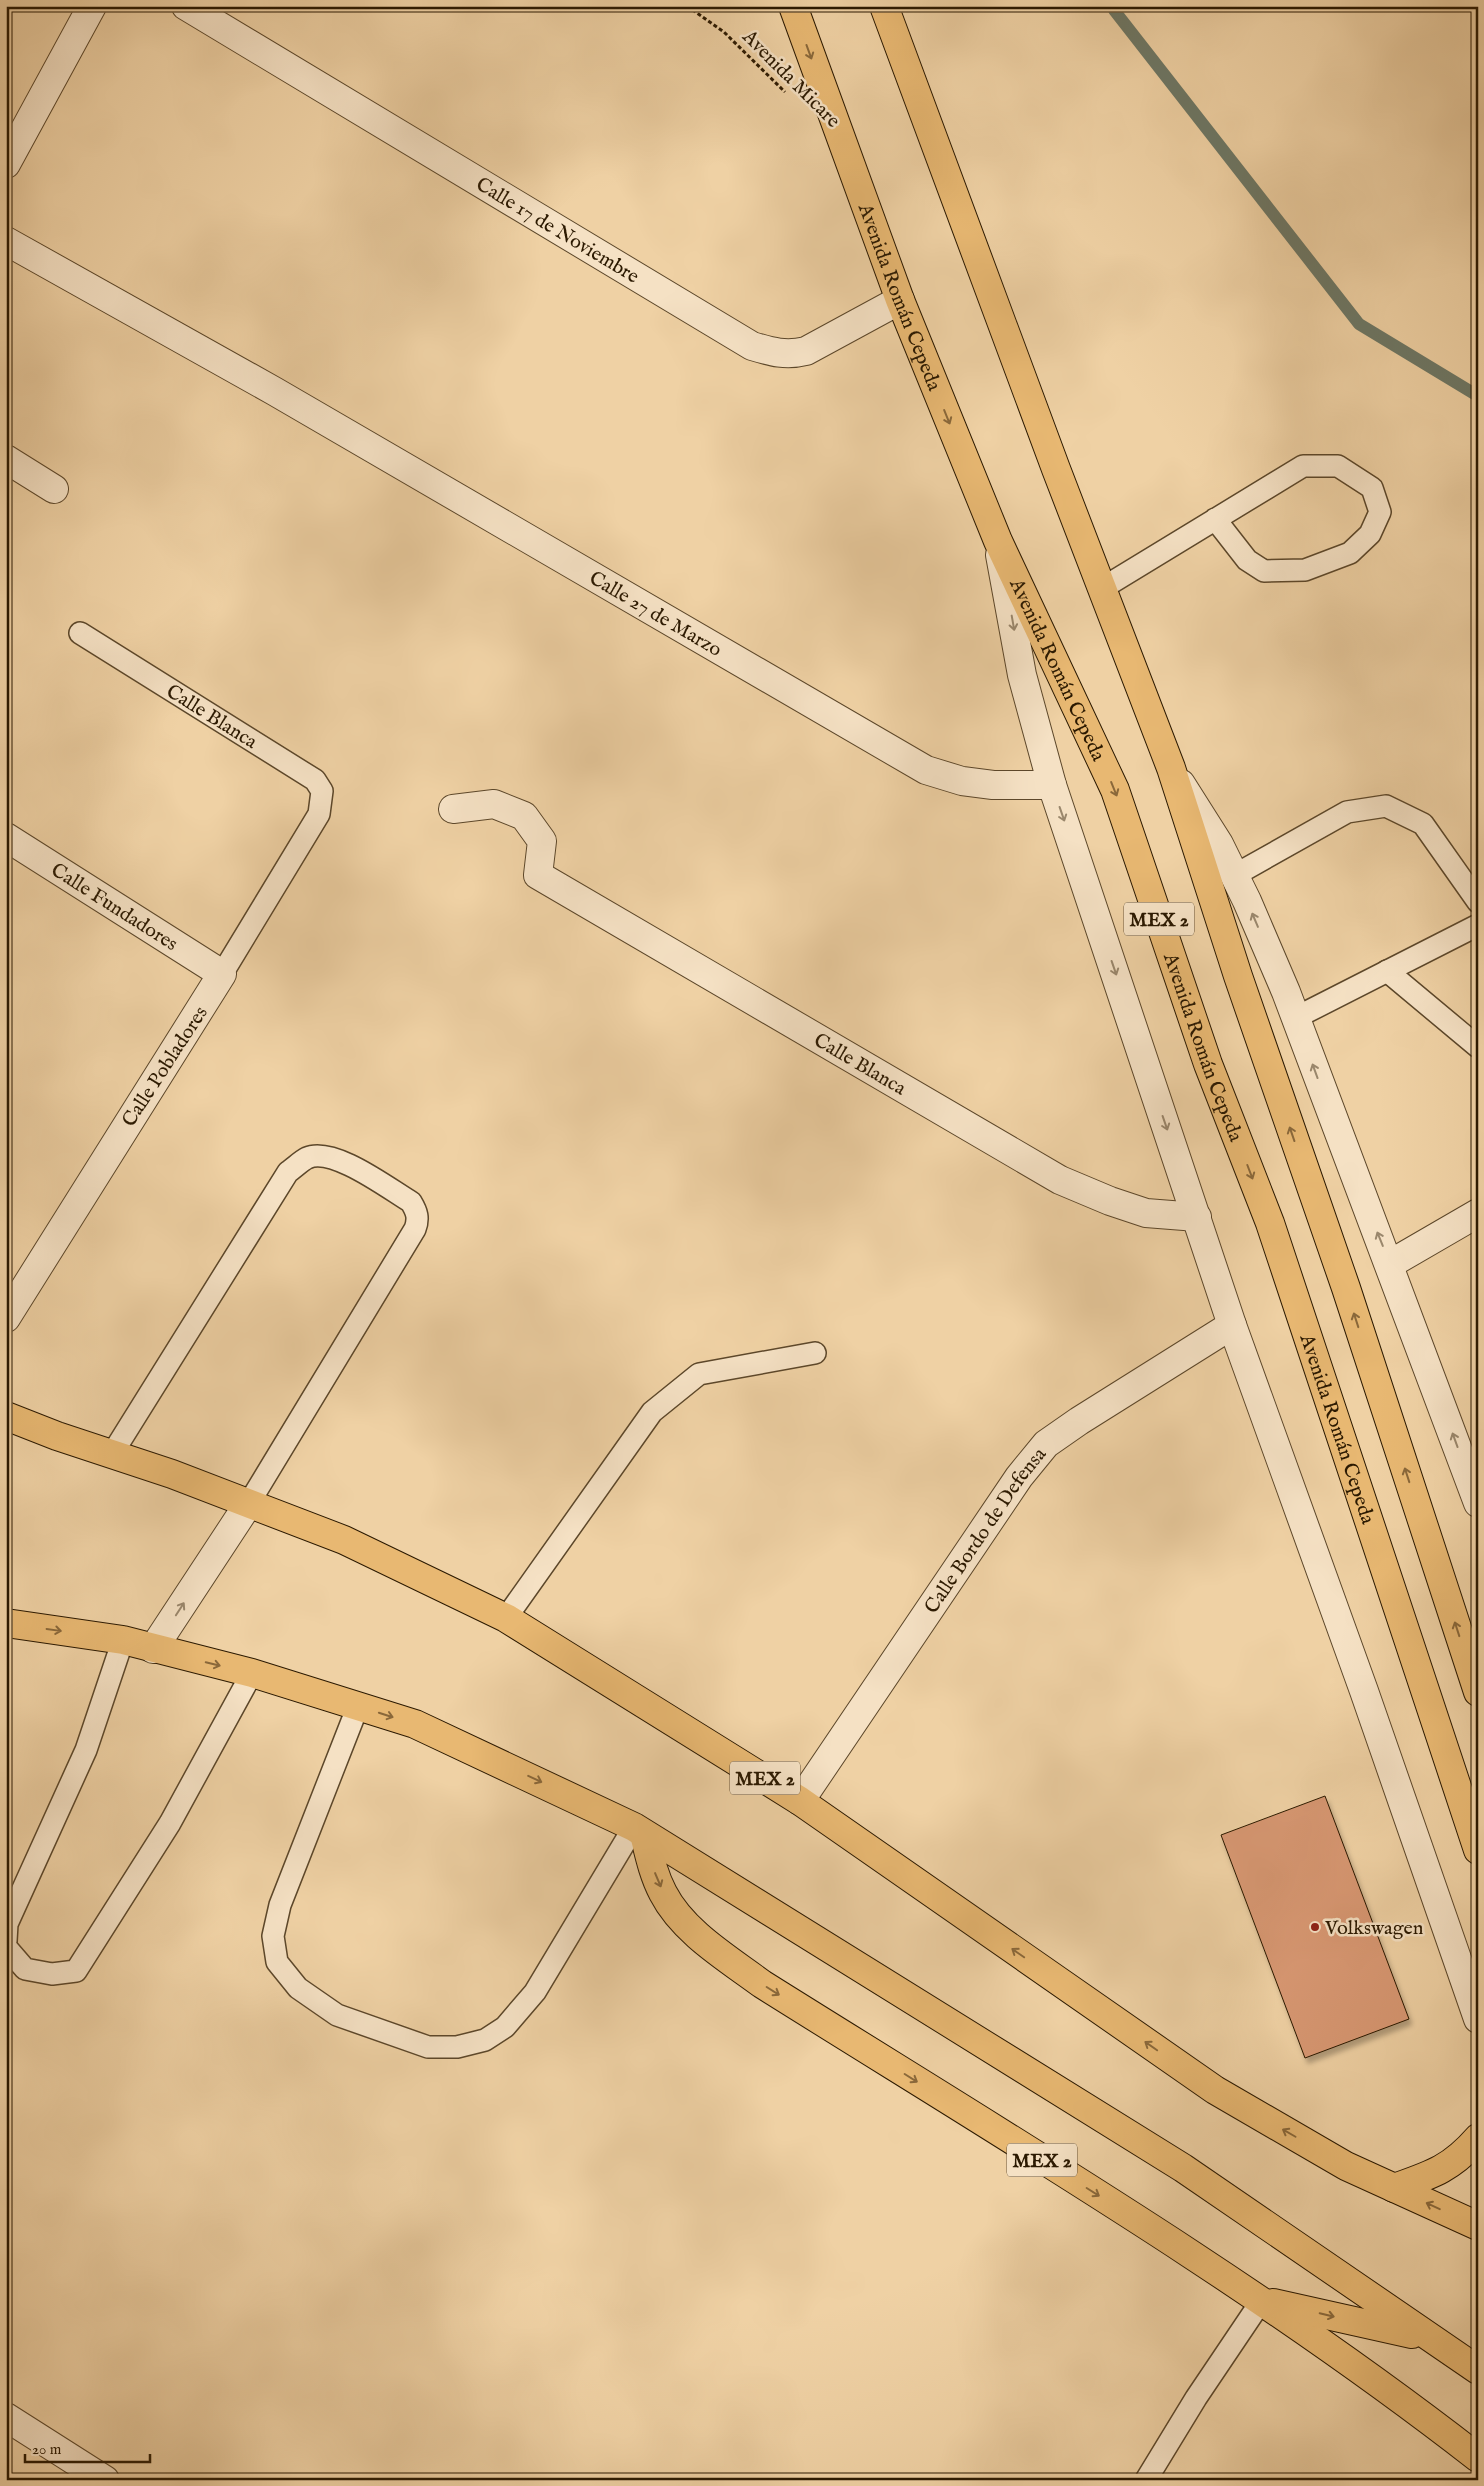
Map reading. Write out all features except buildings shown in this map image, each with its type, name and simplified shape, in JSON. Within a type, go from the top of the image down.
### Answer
[{"type":"main road","name":"Avenida Román Cepeda","points":[[793,6],[900,300],[998,541],[1115,790],[1208,1064],[1270,1223],[1478,1850]]},
{"type":"main road","name":"MEX 2","points":[[884,6],[1170,768],[1238,976],[1349,1297],[1478,1692]]},
{"type":"main road","name":"MEX 2","points":[[6,1416],[57,1436],[249,1503],[344,1540],[506,1618],[800,1800],[1215,2090],[1346,2166],[1478,2226]]},
{"type":"main road","points":[[6,1623],[123,1640],[153,1650],[252,1673],[415,1724],[639,1830],[1182,2168],[1426,2337],[1478,2370]]},
{"type":"main road","name":"MEX 2","points":[[639,1830],[652,1868],[664,1894],[683,1920],[713,1948],[762,1984],[1262,2300],[1402,2399],[1478,2458]]},
{"type":"main road","points":[[1394,2188],[1438,2172],[1459,2158],[1478,2138]]},
{"type":"main road","points":[[1262,2300],[1426,2337]]},
{"type":"street","points":[[6,164],[92,6]]},
{"type":"street","name":"Calle 17 de Noviembre","points":[[186,6],[752,346],[778,354],[792,355],[806,351],[900,300]]},
{"type":"street","name":"Calle 27 de Marzo","points":[[6,241],[274,391],[926,770],[962,780],[993,785],[1052,785]]},
{"type":"street","points":[[6,459],[54,489]]},
{"type":"street","name":"MEX 2","points":[[998,541],[1022,675],[1052,785],[1232,1325],[1364,1691],[1478,2019]]},
{"type":"street","name":"MEX 2","points":[[1170,768],[1219,844],[1235,875],[1295,1018],[1349,1164],[1390,1264],[1478,1502]]},
{"type":"street","name":"Calle Blanca","points":[[453,808],[494,804],[524,816],[542,841],[538,875],[1060,1180],[1110,1201],[1146,1213],[1197,1217]]},
{"type":"street","name":"Calle Fundadores","points":[[6,837],[222,974]]},
{"type":"street","name":"Calle Pobladores","points":[[6,1318],[222,974]]},
{"type":"street","points":[[1390,1264],[1478,1213]]},
{"type":"street","name":"Calle Bordo de Defensa","points":[[800,1800],[1019,1477],[1046,1444],[1079,1421],[1232,1325]]},
{"type":"street","points":[[153,1650],[249,1503]]},
{"type":"street","points":[[6,2417],[105,2480]]},
{"type":"lane","points":[[1102,589],[1215,519],[1303,466],[1338,466],[1372,488],[1380,512],[1370,534],[1350,553],[1305,570],[1264,571],[1247,560],[1215,519]]},
{"type":"lane","name":"Calle Blanca","points":[[80,633],[315,780],[322,792],[319,814]]},
{"type":"lane","points":[[1235,875],[1346,812],[1386,806],[1423,824],[1478,902]]},
{"type":"lane","name":"Calle Pobladores","points":[[222,974],[319,814]]},
{"type":"lane","points":[[1295,1018],[1478,925]]},
{"type":"lane","points":[[1387,971],[1478,1047]]},
{"type":"lane","points":[[112,1454],[288,1172],[308,1157],[331,1157],[349,1165],[411,1202],[417,1212],[418,1221],[410,1238],[249,1503]]},
{"type":"lane","points":[[506,1618],[652,1412],[699,1374],[815,1353]]},
{"type":"lane","points":[[6,1941],[7,1924],[86,1750],[123,1640]]},
{"type":"lane","points":[[6,1947],[25,1969],[52,1974],[76,1971],[170,1823],[252,1673]]},
{"type":"lane","points":[[358,1706],[280,1905],[273,1936],[277,1962],[298,1988],[337,2015],[428,2047],[457,2047],[485,2040],[505,2027],[534,1992],[639,1830]]},
{"type":"lane","points":[[1146,2480],[1196,2398],[1262,2300]]},
{"type":"path","name":"Avenida Micare","points":[[687,6],[724,32],[786,93]]},
{"type":"waterway","points":[[1115,6],[1114,10],[1359,324],[1478,396]]},
{"type":"place","name":"Volkswagen","points":[[1315,1927]]}]
